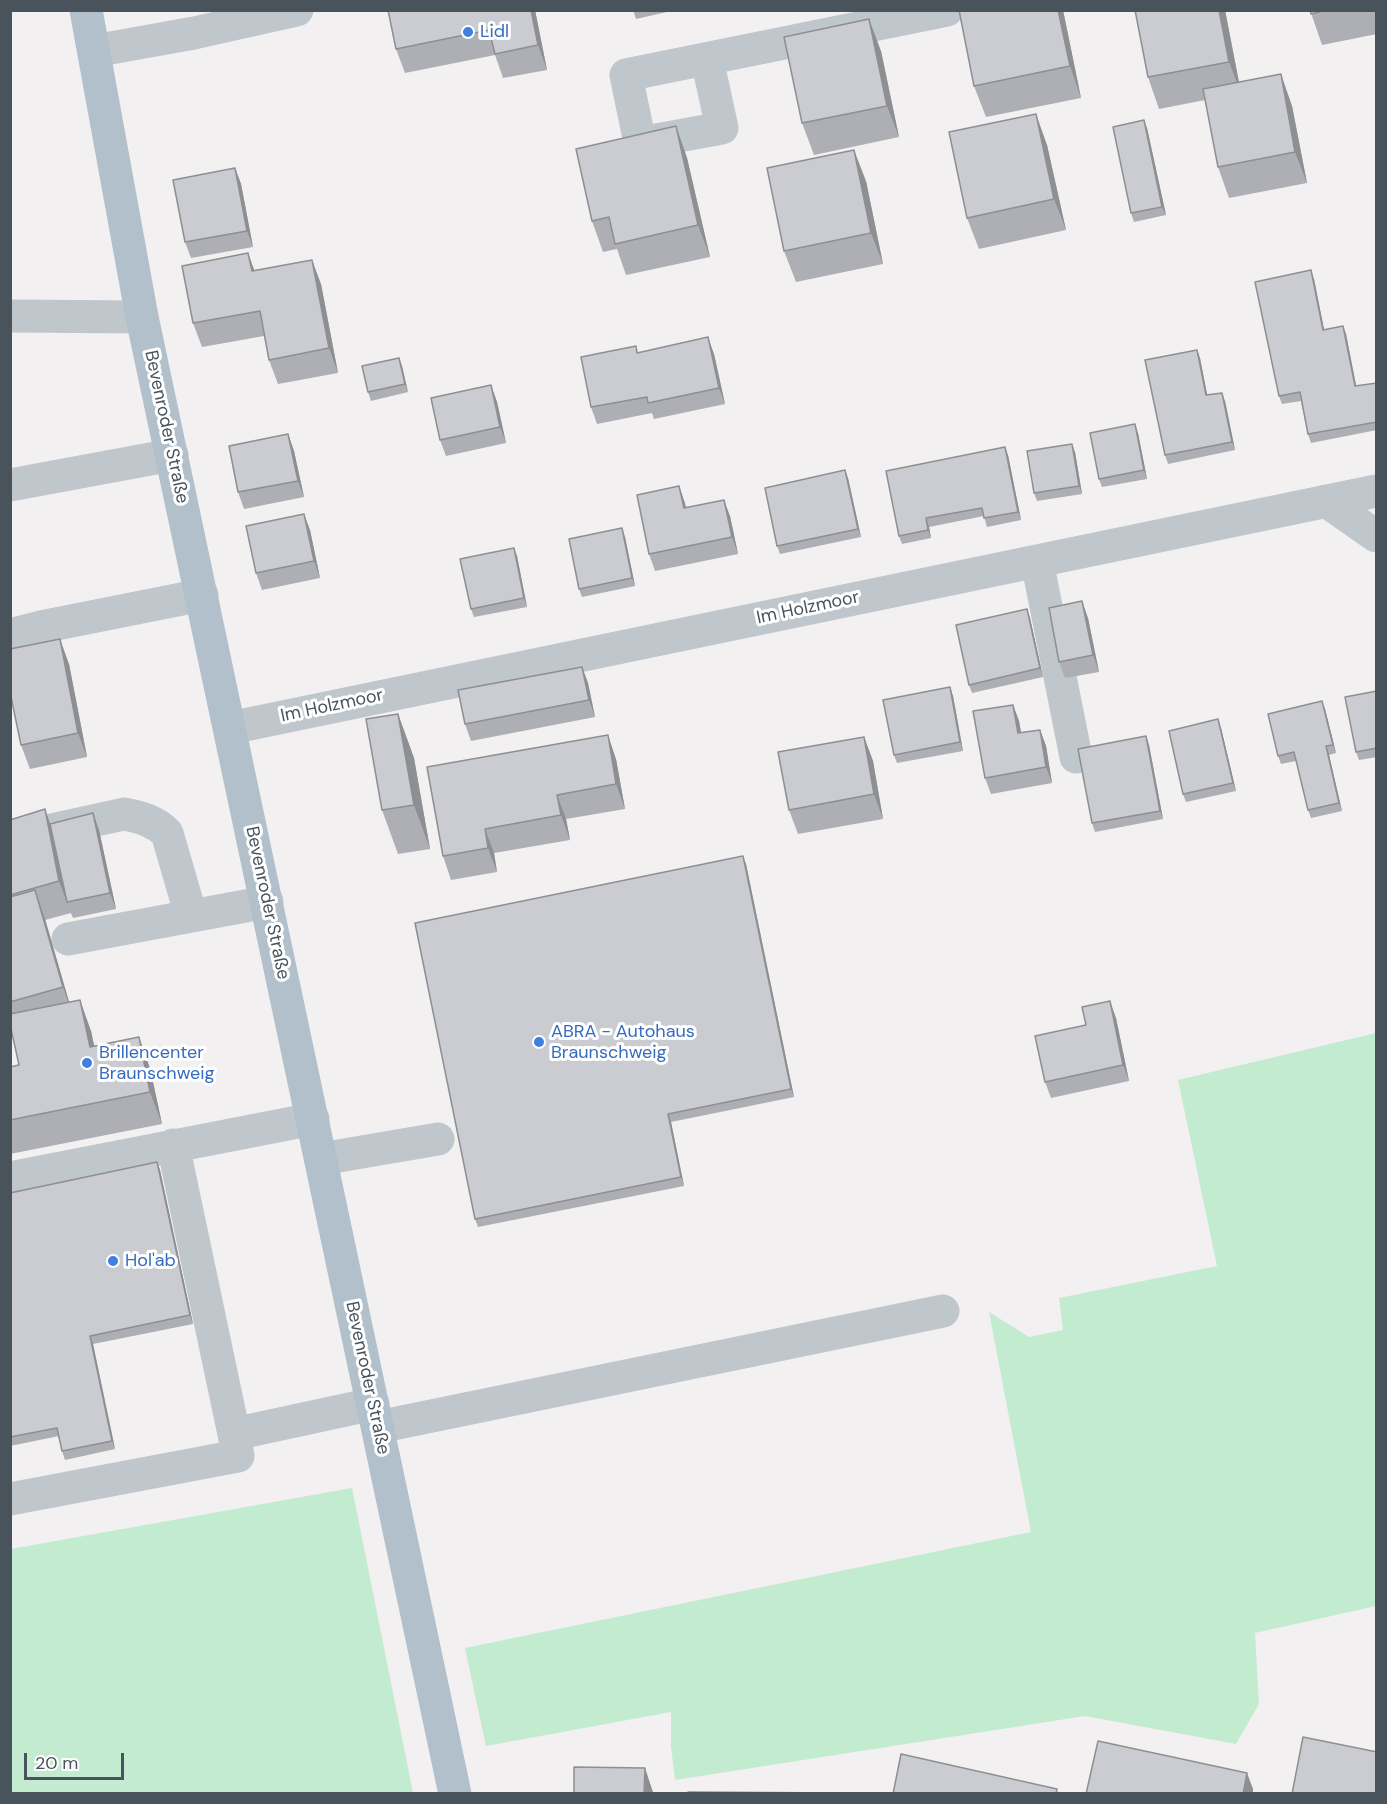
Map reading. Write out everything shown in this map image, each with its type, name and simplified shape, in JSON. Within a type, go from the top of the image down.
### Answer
[{"type":"main road","name":"Bevenroder Straße","points":[[86,10],[142,318],[455,1794]]},
{"type":"street","points":[[94,51],[191,22],[297,10]]},
{"type":"street","points":[[707,59],[947,10]]},
{"type":"street","points":[[10,316],[142,318]]},
{"type":"street","points":[[10,484],[172,455]]},
{"type":"street","name":"Im Holzmoor","points":[[230,728],[1377,491]]},
{"type":"street","points":[[1326,501],[1377,536]]},
{"type":"street","points":[[1037,561],[1076,757]]},
{"type":"street","points":[[10,635],[202,595]]},
{"type":"street","points":[[10,839],[124,814],[156,823],[167,833],[190,916]]},
{"type":"street","points":[[68,939],[267,902]]},
{"type":"street","points":[[10,1178],[313,1119]]},
{"type":"street","points":[[321,1159],[438,1138]]},
{"type":"street","points":[[10,1498],[238,1456],[173,1145]]},
{"type":"street","points":[[234,1434],[375,1415],[943,1311]]},
{"type":"green space","points":[[1376,1033],[1376,1606],[1255,1633],[1259,1704],[1236,1744],[1085,1716],[675,1780],[671,1746],[671,1712],[486,1746],[465,1648],[1031,1532],[989,1312],[1029,1337],[1063,1330],[1059,1298],[1217,1266],[1178,1080]]},
{"type":"green space","points":[[352,1488],[413,1793],[11,1793],[11,1549]]},
{"type":"building","points":[[388,10],[531,10],[538,45],[495,54],[489,30],[396,49]]},
{"type":"building","points":[[959,10],[1058,10],[1070,66],[974,86]]},
{"type":"building","points":[[1135,10],[1219,10],[1229,62],[1148,77]]},
{"type":"building","points":[[1310,10],[1327,10],[1311,14]]},
{"type":"building","points":[[869,19],[887,106],[802,123],[784,37]]},
{"type":"building","points":[[1281,74],[1295,152],[1218,167],[1203,89]]},
{"type":"building","points":[[1036,114],[1054,199],[967,218],[949,132]]},
{"type":"building","points":[[1144,120],[1162,207],[1131,213],[1113,127]]},
{"type":"building","points":[[676,126],[698,225],[615,244],[609,217],[592,221],[576,149]]},
{"type":"building","points":[[854,150],[871,233],[784,251],[767,168]]},
{"type":"building","points":[[235,168],[247,231],[185,242],[173,180]]},
{"type":"building","points":[[248,253],[252,271],[312,260],[329,348],[269,360],[260,311],[193,323],[182,266]]},
{"type":"building","points":[[1311,270],[1323,330],[1343,326],[1355,386],[1377,383],[1377,422],[1308,434],[1300,392],[1279,396],[1255,282]]},
{"type":"building","points":[[708,337],[719,388],[648,403],[647,397],[591,407],[581,357],[636,346],[637,353]]},
{"type":"building","points":[[1197,350],[1206,395],[1222,393],[1232,442],[1165,455],[1145,360]]},
{"type":"building","points":[[399,358],[405,384],[368,392],[362,366]]},
{"type":"building","points":[[491,385],[500,427],[440,440],[431,398]]},
{"type":"building","points":[[1135,424],[1144,470],[1099,479],[1090,433]]},
{"type":"building","points":[[288,434],[298,481],[238,492],[229,446]]},
{"type":"building","points":[[1072,444],[1079,486],[1034,493],[1027,451]]},
{"type":"building","points":[[1005,447],[1018,512],[984,518],[982,508],[926,518],[928,530],[899,536],[886,471]]},
{"type":"building","points":[[845,470],[858,529],[777,546],[765,488]]},
{"type":"building","points":[[679,486],[684,508],[724,500],[732,537],[649,554],[637,495]]},
{"type":"building","points":[[304,514],[314,561],[256,573],[246,526]]},
{"type":"building","points":[[622,528],[632,578],[579,589],[569,539]]},
{"type":"building","points":[[514,548],[524,598],[471,609],[460,559]]},
{"type":"building","points":[[1082,601],[1093,655],[1059,662],[1049,608]]},
{"type":"building","points":[[1027,609],[1040,668],[969,685],[956,625]]},
{"type":"building","points":[[60,639],[78,733],[21,745],[10,692],[10,649]]},
{"type":"building","points":[[582,667],[589,700],[465,724],[458,690]]},
{"type":"building","points":[[950,687],[960,742],[894,755],[883,700]]},
{"type":"building","points":[[1377,691],[1377,748],[1356,752],[1345,697]]},
{"type":"building","points":[[1322,701],[1333,745],[1326,746],[1339,803],[1308,810],[1294,752],[1278,756],[1268,714]]},
{"type":"building","points":[[1013,705],[1018,733],[1040,730],[1046,767],[985,778],[973,711]]},
{"type":"building","points":[[398,714],[414,805],[382,810],[366,719]]},
{"type":"building","points":[[1218,719],[1233,783],[1183,794],[1169,731]]},
{"type":"building","points":[[608,735],[616,784],[557,795],[561,815],[485,829],[488,848],[443,856],[427,767]]},
{"type":"building","points":[[1146,736],[1160,811],[1092,823],[1078,749]]},
{"type":"building","points":[[864,737],[874,794],[789,810],[778,752]]},
{"type":"building","points":[[45,809],[59,881],[10,895],[10,820]]},
{"type":"building","points":[[93,813],[110,893],[67,902],[50,824]]},
{"type":"building","points":[[743,856],[791,1089],[668,1114],[681,1177],[475,1219],[415,923]]},
{"type":"building","points":[[35,890],[63,987],[10,1002],[10,897]]},
{"type":"building","points":[[80,1000],[90,1047],[139,1037],[150,1092],[10,1120],[10,1067],[19,1065],[10,1014]]},
{"type":"building","points":[[1110,1001],[1123,1065],[1045,1082],[1035,1036],[1086,1025],[1082,1007]]},
{"type":"building","points":[[157,1162],[190,1315],[90,1336],[112,1441],[62,1451],[57,1428],[10,1437],[10,1193]]},
{"type":"building","points":[[1303,1737],[1377,1752],[1377,1794],[1292,1794]]},
{"type":"building","points":[[1098,1741],[1247,1773],[1243,1794],[1086,1794]]},
{"type":"building","points":[[901,1754],[1057,1789],[1056,1794],[893,1794]]},
{"type":"building","points":[[574,1767],[645,1768],[644,1794],[574,1794]]},
{"type":"building","points":[[688,1792],[845,1793],[845,1794],[688,1794]]},
{"type":"place","name":"Lidl","points":[[468,32]]},
{"type":"place","name":"ABRA - Autohaus Braunschweig","points":[[539,1042]]},
{"type":"place","name":"Brillencenter Braunschweig","points":[[87,1063]]},
{"type":"place","name":"Hol'ab","points":[[113,1261]]}]
